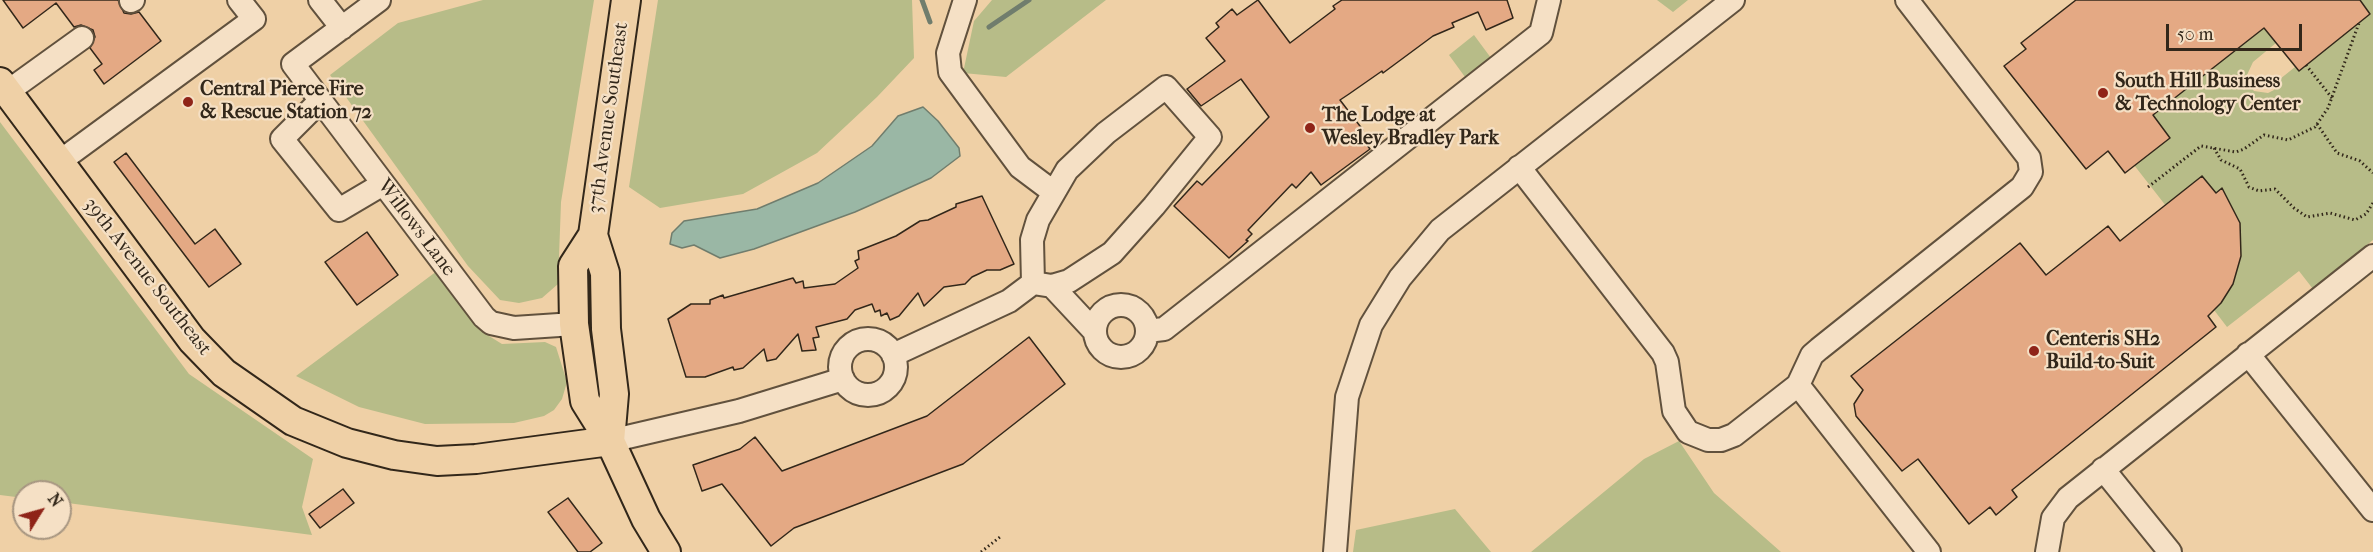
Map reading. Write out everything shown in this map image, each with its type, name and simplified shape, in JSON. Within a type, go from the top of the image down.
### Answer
[{"type":"main road","name":"37th Avenue Southeast","points":[[610,441],[614,394],[606,329],[604,273],[593,235],[626,0]]},
{"type":"main road","name":"39th Avenue Southeast","points":[[4,87],[192,340],[224,373],[293,420],[347,443],[394,455],[437,460],[476,459],[610,441]]},
{"type":"main road","name":"37th Avenue Southeast","points":[[574,324],[573,266],[593,235]]},
{"type":"main road","points":[[574,324],[585,401],[610,441],[646,519],[666,552]]},
{"type":"street","points":[[59,162],[254,19],[239,0]]},
{"type":"street","points":[[320,0],[342,28],[379,0]]},
{"type":"street","points":[[965,0],[948,53],[950,72],[1020,167],[1052,191]]},
{"type":"street","points":[[1147,331],[1164,329],[1541,33],[1549,0]]},
{"type":"street","points":[[1335,552],[1347,397],[1371,325],[1400,278],[1440,230],[1733,0]]},
{"type":"street","points":[[1519,166],[1663,353],[1667,362],[1674,411],[1688,432],[1708,440],[1721,440],[1734,435],[1798,385],[1812,355],[2022,187],[2031,172],[2029,158],[1907,0]]},
{"type":"street","name":"Willows Lane","points":[[342,28],[292,64],[491,323],[514,328],[574,324]]},
{"type":"street","points":[[4,87],[82,38]]},
{"type":"street","points":[[893,355],[1042,284],[1084,274],[1112,253],[1210,137],[1166,87],[1080,155],[1052,191],[1038,220],[1032,240],[1042,284],[1094,332],[1103,350],[1119,357],[1135,353],[1142,347],[1147,331],[1146,323],[1136,309],[1120,304],[1105,309],[1099,316],[1094,332]]},
{"type":"street","points":[[320,101],[282,139],[339,210],[383,184]]},
{"type":"street","points":[[2047,552],[2050,529],[2059,508],[2103,470],[2373,256]]},
{"type":"street","points":[[860,340],[879,341],[893,355],[896,363],[893,380],[880,393],[872,395],[855,392],[843,379],[841,360],[852,344],[860,340]]},
{"type":"street","points":[[2248,354],[2373,510]]},
{"type":"street","points":[[610,441],[739,411],[843,379]]},
{"type":"street","points":[[1798,385],[1929,552]]},
{"type":"street","points":[[2103,470],[2170,552]]},
{"type":"path","points":[[2148,187],[2201,146],[2236,152],[2244,150],[2264,135],[2288,140],[2317,124],[2332,98],[2359,23]]},
{"type":"path","points":[[2306,65],[2332,98]]},
{"type":"path","points":[[2317,124],[2337,153],[2360,162],[2373,173]]},
{"type":"path","points":[[2214,148],[2222,160],[2240,169],[2249,187],[2259,191],[2276,189],[2294,208],[2307,217],[2330,213],[2355,220],[2366,214],[2373,203]]},
{"type":"path","points":[[981,552],[1000,537]]},
{"type":"green space","points":[[483,0],[594,0],[561,202],[558,284],[542,298],[519,303],[500,300],[468,266],[330,75],[398,23]]},
{"type":"green space","points":[[658,0],[912,0],[914,58],[877,97],[817,153],[743,194],[660,208],[629,187]]},
{"type":"green space","points":[[992,0],[1106,0],[1006,77],[963,73],[974,21]]},
{"type":"green space","points":[[1657,0],[1688,0],[1673,12]]},
{"type":"green space","points":[[2360,0],[2373,0],[2373,240],[2313,289],[2299,271],[2227,327],[2214,310],[2221,303],[2241,256],[2240,223],[2222,189],[2216,193],[2166,206],[2134,165],[2153,115],[2264,28],[2276,43],[2253,62],[2247,75],[2248,84],[2254,91],[2268,93],[2274,90],[2280,79],[2295,67],[2299,71],[2370,14]]},
{"type":"green space","points":[[1474,35],[1491,58],[1465,77],[1449,55]]},
{"type":"green space","points":[[0,122],[189,374],[313,459],[302,507],[312,535],[72,504],[72,480],[12,480],[12,496],[0,495]]},
{"type":"green space","points":[[437,271],[489,336],[502,344],[545,342],[556,347],[567,382],[562,399],[554,410],[544,416],[514,423],[425,424],[359,407],[296,376]]},
{"type":"green space","points":[[1679,441],[1714,493],[1781,552],[1531,552],[1644,459]]},
{"type":"green space","points":[[1455,509],[1491,552],[1353,552],[1356,530]]},
{"type":"shaded area","points":[[923,107],[938,121],[959,148],[960,156],[931,178],[855,212],[754,249],[720,258],[694,245],[682,248],[670,244],[672,233],[684,221],[757,209],[818,183],[872,146],[898,116]]},
{"type":"building","points":[[3,0],[118,0],[124,13],[139,12],[161,41],[104,84],[94,70],[102,64],[90,48],[95,37],[93,30],[81,25],[74,27],[56,3],[23,28]]},
{"type":"building","name":"The Lodge at Wesley Bradley Park","points":[[1258,0],[1290,43],[1335,9],[1333,6],[1342,0],[1507,0],[1513,18],[1486,30],[1478,12],[1452,23],[1454,27],[1433,36],[1383,73],[1382,71],[1340,100],[1363,130],[1358,133],[1370,149],[1321,185],[1311,172],[1296,188],[1292,184],[1248,230],[1252,234],[1246,240],[1248,241],[1229,258],[1174,206],[1197,181],[1202,185],[1269,117],[1241,79],[1201,106],[1187,89],[1225,61],[1206,38],[1219,27],[1216,23],[1232,9],[1237,15]]},
{"type":"building","name":"South Hill Business & Technology Center","points":[[2076,0],[2360,0],[2370,14],[2299,71],[2264,28],[2153,115],[2170,138],[2125,173],[2108,151],[2086,169],[2004,66],[2026,49],[2021,43]]},
{"type":"building","points":[[126,153],[195,244],[215,229],[241,264],[209,287],[114,162]]},
{"type":"building","name":"Centeris SH2 Build-to-Suit","points":[[2202,176],[2216,193],[2222,188],[2240,223],[2241,256],[2233,284],[2221,303],[2208,316],[2216,327],[2012,490],[2017,497],[1996,515],[1990,507],[1969,524],[1918,459],[1902,471],[1856,416],[1854,404],[1863,390],[1851,376],[2020,243],[2046,275],[2108,226],[2120,241]]},
{"type":"building","points":[[982,196],[1014,264],[1000,270],[987,270],[972,277],[965,284],[944,287],[924,306],[918,293],[899,316],[890,320],[887,313],[881,316],[880,310],[875,312],[872,304],[855,310],[847,319],[816,327],[819,337],[813,338],[816,350],[802,351],[798,334],[776,359],[767,361],[764,349],[743,368],[734,370],[733,367],[705,377],[686,377],[668,319],[691,304],[710,304],[710,300],[723,295],[724,298],[793,278],[796,283],[803,281],[804,288],[835,284],[858,268],[855,261],[859,259],[858,251],[896,236],[920,221],[928,220],[956,207],[956,204]]},
{"type":"building","points":[[367,232],[398,275],[357,305],[325,262]]},
{"type":"building","points":[[1029,337],[1065,384],[963,464],[794,528],[771,546],[722,484],[702,491],[693,465],[740,449],[755,437],[782,471],[927,416]]},
{"type":"building","points":[[343,489],[354,503],[320,528],[309,514]]},
{"type":"building","points":[[568,498],[602,543],[590,552],[578,552],[548,512]]},
{"type":"waterway","points":[[922,0],[930,22]]},
{"type":"waterway","points":[[989,27],[1029,0]]},
{"type":"place","name":"South Hill Business & Technology Center","points":[[2103,93]]},
{"type":"place","name":"Central Pierce Fire & Rescue Station 72","points":[[188,102]]},
{"type":"place","name":"The Lodge at Wesley Bradley Park","points":[[1310,128]]},
{"type":"place","name":"Centeris SH2 Build-to-Suit","points":[[2034,351]]}]
